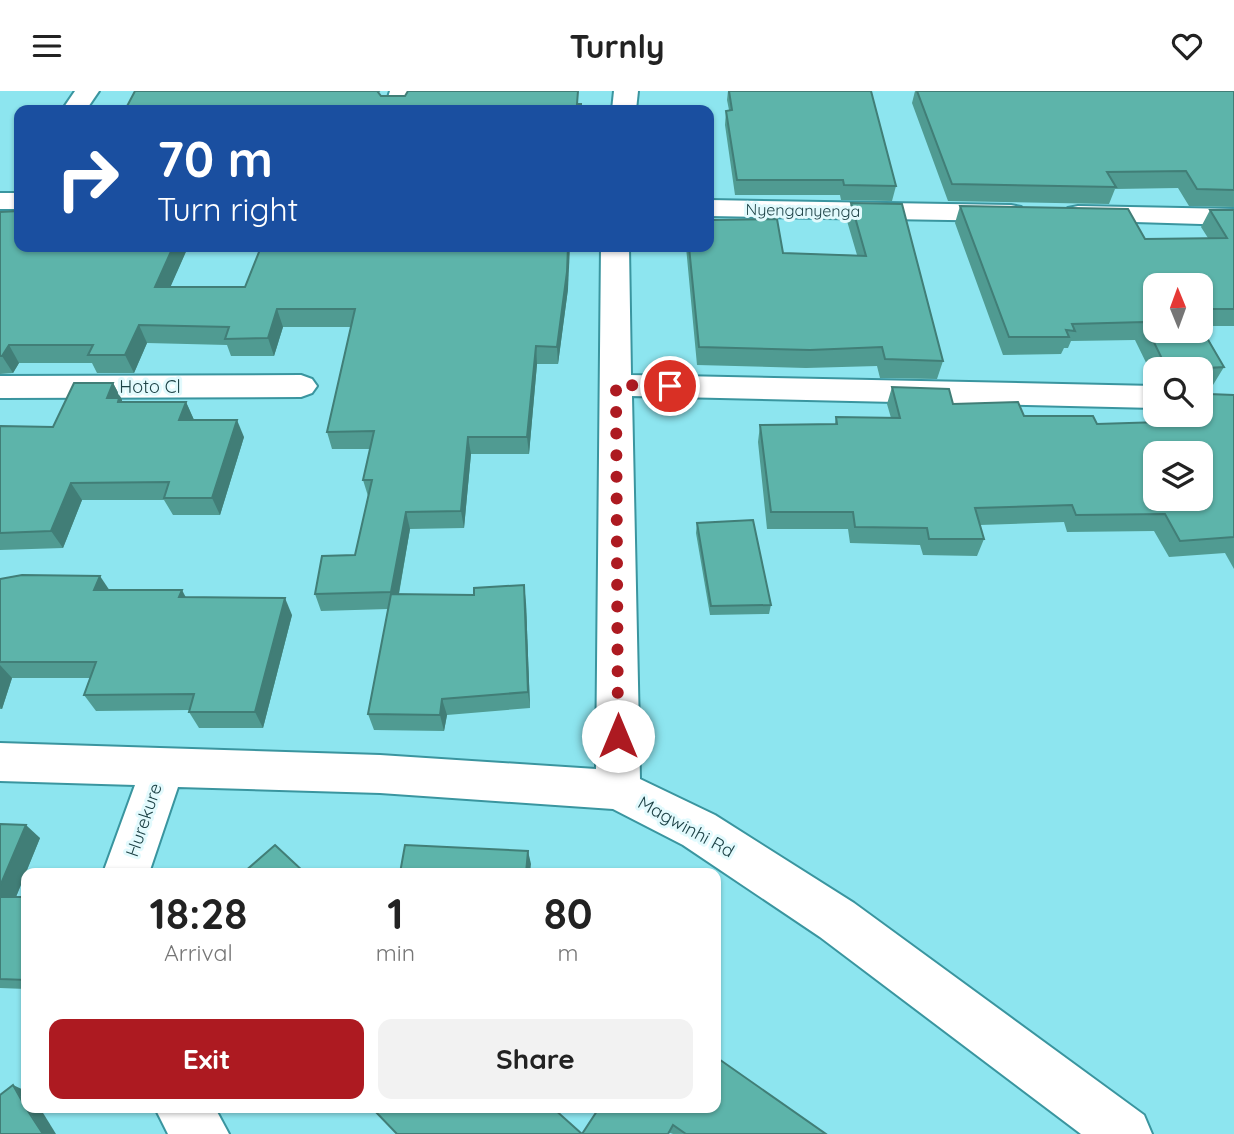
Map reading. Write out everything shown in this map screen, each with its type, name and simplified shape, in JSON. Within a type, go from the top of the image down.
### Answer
[{"type":"street","name":"Nyenganyenga","points":[[714,208],[1234,217]]},
{"type":"street","name":"Magwinhi Rd","points":[[615,252],[618,790],[699,830],[837,921],[1125,1134]]},
{"type":"street","points":[[616,385],[1143,397]]},
{"type":"street","name":"Hoto Cl","points":[[0,387],[301,386]]},
{"type":"street","points":[[0,762],[380,774],[618,790]]},
{"type":"street","name":"Hurekure","points":[[128,868],[163,766]]},
{"type":"street","points":[[185,1113],[202,1134]]},
{"type":"building","points":[[135,91],[379,91],[381,96],[405,96],[408,91],[578,91],[577,104],[581,104],[581,105],[128,105]]},
{"type":"building","points":[[729,91],[871,91],[896,186],[844,185],[843,180],[737,180],[726,111],[732,110]]},
{"type":"building","points":[[917,91],[1234,91],[1234,190],[1197,189],[1186,171],[1107,172],[1116,187],[952,184]]},
{"type":"building","points":[[851,203],[902,204],[943,361],[885,359],[882,347],[810,350],[699,347],[690,252],[714,252],[714,220],[777,219],[783,253],[866,256]]},
{"type":"building","points":[[960,206],[1128,209],[1145,239],[1227,238],[1210,210],[1234,210],[1234,309],[1213,309],[1213,273],[1143,273],[1143,322],[1072,324],[1075,331],[1066,330],[1069,337],[1009,337]]},
{"type":"building","points":[[14,211],[14,252],[171,252],[155,287],[245,287],[259,252],[568,252],[557,347],[536,346],[527,437],[468,437],[461,511],[406,512],[391,592],[315,594],[322,556],[355,555],[372,480],[363,480],[374,431],[327,432],[355,309],[277,309],[268,338],[225,339],[229,327],[139,325],[125,355],[88,355],[93,345],[9,345],[0,356],[0,212]]},
{"type":"building","points":[[1154,343],[1210,343],[1224,367],[1213,368],[1213,357],[1161,357]]},
{"type":"building","points":[[74,383],[113,383],[107,398],[119,398],[118,402],[186,402],[179,420],[237,420],[212,498],[164,498],[169,482],[71,483],[51,531],[0,533],[0,426],[53,427]]},
{"type":"building","points":[[892,387],[949,389],[953,404],[1018,402],[1024,416],[1093,416],[1097,424],[1143,423],[1143,427],[1213,427],[1213,394],[1234,395],[1234,537],[1180,541],[1165,514],[1076,515],[1072,505],[975,508],[984,539],[929,539],[927,528],[855,527],[853,512],[771,512],[760,425],[837,424],[836,417],[900,418]]},
{"type":"building","points":[[753,520],[771,605],[711,606],[697,523]]},
{"type":"building","points":[[22,575],[100,576],[94,590],[182,590],[179,597],[285,598],[255,712],[189,712],[194,694],[84,695],[96,662],[0,662],[0,579]]},
{"type":"building","points":[[524,585],[528,692],[442,699],[440,715],[368,714],[391,594],[474,595],[474,588]]},
{"type":"building","points":[[0,824],[26,825],[0,886]]},
{"type":"building","points":[[275,845],[300,868],[249,868]]},
{"type":"building","points":[[405,845],[528,851],[526,868],[401,868]]},
{"type":"building","points":[[0,897],[21,897],[21,980],[0,979]]},
{"type":"building","points":[[721,1060],[826,1134],[686,1134],[673,1125],[668,1134],[582,1134],[596,1113],[721,1113]]},
{"type":"building","points":[[13,1085],[21,1099],[21,1113],[29,1113],[43,1134],[0,1134],[0,1095]]},
{"type":"building","points":[[377,1113],[559,1113],[582,1134],[397,1134]]},
{"type":"route","points":[[618,736],[616,385],[670,386]]}]
